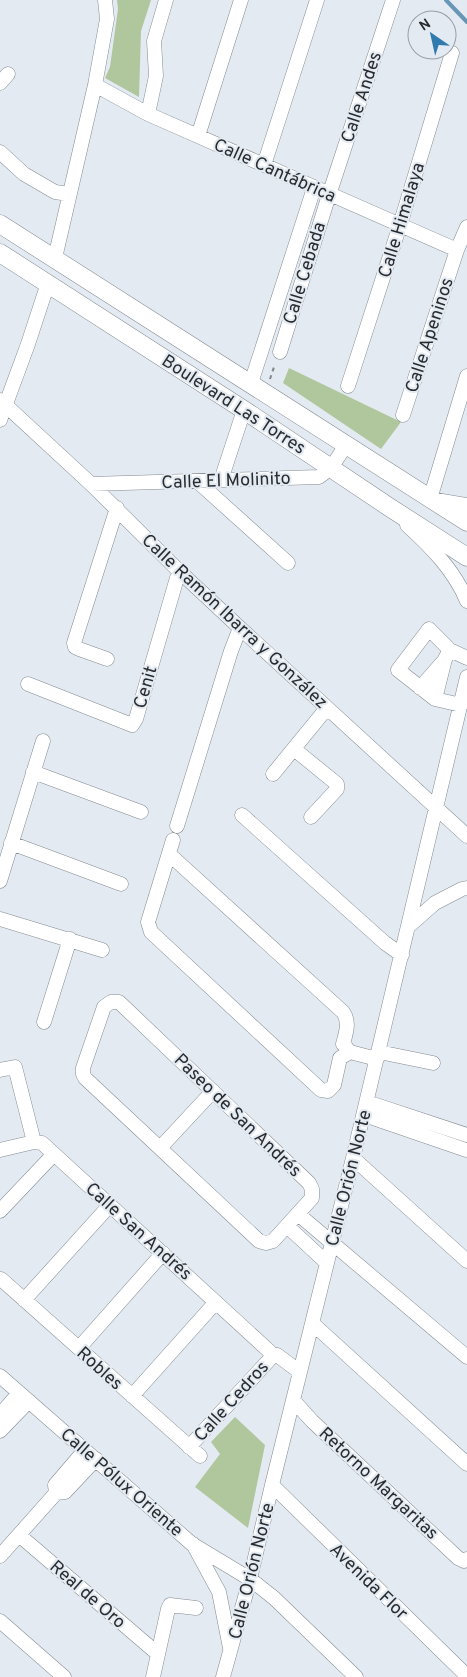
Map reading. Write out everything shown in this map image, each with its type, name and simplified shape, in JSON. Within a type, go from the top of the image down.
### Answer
[{"type":"main road","name":"Boulevard Las Torres","points":[[0,224],[467,522]]},
{"type":"main road","name":"Boulevard Las Torres","points":[[0,253],[244,410],[388,507],[467,557]]},
{"type":"street","points":[[54,258],[95,86],[107,19],[105,0]]},
{"type":"street","points":[[148,114],[156,76],[154,40],[166,0]]},
{"type":"street","points":[[198,136],[242,0]]},
{"type":"street","points":[[264,165],[317,0]]},
{"type":"street","name":"Calle Andes","points":[[329,195],[393,0]]},
{"type":"street","name":"Calle Himalaya","points":[[348,386],[400,225],[450,60]]},
{"type":"street","name":"Calle Cantábrica","points":[[95,86],[148,114],[457,250]]},
{"type":"street","points":[[0,152],[24,174],[55,192],[70,194]]},
{"type":"street","points":[[258,388],[314,188]]},
{"type":"street","name":"Calle Cebada","points":[[280,352],[329,195]]},
{"type":"street","name":"Calle Apeninos","points":[[403,415],[457,250],[467,228]]},
{"type":"street","points":[[0,420],[2,402],[28,344],[48,283]]},
{"type":"street","points":[[467,376],[430,499],[467,505]]},
{"type":"street","name":"Calle Ramón Ibarra y González","points":[[2,402],[117,508],[179,571],[240,628],[467,836]]},
{"type":"street","points":[[222,480],[244,410]]},
{"type":"street","points":[[331,468],[346,445]]},
{"type":"street","name":"Calle El Molinito","points":[[91,484],[319,477],[331,468]]},
{"type":"street","points":[[197,481],[288,563]]},
{"type":"street","points":[[388,507],[441,558],[455,576],[467,601]]},
{"type":"street","points":[[107,659],[79,649],[75,647],[74,643],[117,508]]},
{"type":"street","name":"Cenit","points":[[28,684],[132,725],[136,719],[179,571]]},
{"type":"street","points":[[177,826],[240,628]]},
{"type":"street","points":[[461,705],[435,699],[398,670],[429,629],[447,655],[467,658]]},
{"type":"street","points":[[420,688],[447,655]]},
{"type":"street","points":[[435,699],[447,655]]},
{"type":"street","name":"Calle Orión Norte","points":[[223,1677],[250,1579],[328,1263],[467,677]]},
{"type":"street","points":[[273,774],[327,708]]},
{"type":"street","points":[[0,881],[43,741]]},
{"type":"street","points":[[294,749],[337,784],[337,790],[311,817]]},
{"type":"street","points":[[33,772],[141,812]]},
{"type":"street","points":[[242,815],[384,943],[402,955]]},
{"type":"street","points":[[169,854],[343,1012],[347,1018],[344,1052],[334,1086],[328,1091],[322,1090],[151,932],[148,922],[173,840]]},
{"type":"street","points":[[12,843],[121,884]]},
{"type":"street","points":[[409,926],[435,903],[467,888]]},
{"type":"street","points":[[0,919],[102,950]]},
{"type":"street","points":[[44,1022],[70,939]]},
{"type":"street","name":"Paseo de San Andrés","points":[[111,1002],[119,1002],[213,1091],[309,1182],[312,1189],[312,1198],[274,1241],[266,1243],[259,1241],[85,1078],[83,1068],[104,1007],[111,1002]]},
{"type":"street","points":[[344,1052],[433,1063]]},
{"type":"street","points":[[0,1070],[15,1067],[34,1142],[0,1150]]},
{"type":"street","points":[[160,1148],[213,1091]]},
{"type":"street","points":[[365,1109],[467,1135]]},
{"type":"street","points":[[365,1109],[467,1152]]},
{"type":"street","name":"Calle San Andrés","points":[[34,1142],[42,1144],[54,1154],[163,1253],[269,1351],[270,1357],[299,1375]]},
{"type":"street","points":[[0,1211],[54,1154]]},
{"type":"street","points":[[353,1158],[467,1261]]},
{"type":"street","points":[[24,1300],[110,1205]]},
{"type":"street","points":[[298,1214],[467,1357]]},
{"type":"street","points":[[287,1226],[328,1263]]},
{"type":"street","points":[[79,1348],[163,1253]]},
{"type":"street","name":"Robles","points":[[1,1279],[200,1456]]},
{"type":"street","points":[[132,1396],[216,1302]]},
{"type":"street","points":[[312,1323],[467,1464]]},
{"type":"street","name":"Calle Cedros","points":[[189,1447],[270,1357]]},
{"type":"street","name":"Calle Pólux Oriente","points":[[0,1376],[192,1544],[250,1579],[274,1598],[356,1677]]},
{"type":"street","points":[[0,1415],[24,1397]]},
{"type":"street","points":[[0,1432],[24,1397]]},
{"type":"street","name":"Retorno Margaritas","points":[[293,1400],[312,1421],[458,1558],[464,1561],[467,1559]]},
{"type":"street","points":[[56,1493],[54,1485],[85,1450]]},
{"type":"street","points":[[0,1556],[56,1493],[65,1492],[96,1459]]},
{"type":"street","name":"Avenida Flor","points":[[272,1485],[466,1676]]},
{"type":"street","name":"Real de Oro","points":[[19,1535],[158,1654]]},
{"type":"street","points":[[192,1544],[219,1592],[230,1651]]},
{"type":"street","points":[[153,1677],[170,1605],[196,1608]]},
{"type":"street","points":[[0,1621],[64,1677]]},
{"type":"path","points":[[258,388],[280,352]]},
{"type":"green space","points":[[117,0],[151,0],[141,31],[139,97],[105,78],[110,67],[118,9]]},
{"type":"green space","points":[[289,368],[401,422],[381,449],[283,383]]},
{"type":"green space","points":[[235,1417],[265,1445],[248,1528],[195,1487],[220,1454],[211,1442]]},
{"type":"waterway","points":[[446,0],[467,22]]}]
